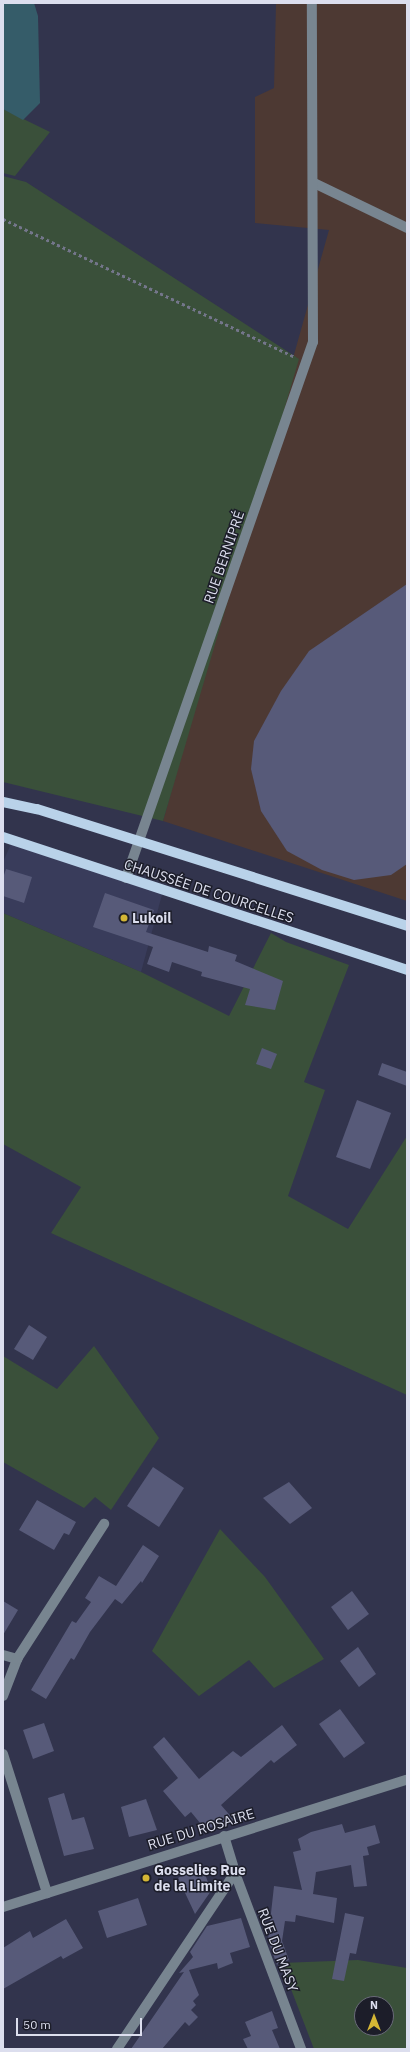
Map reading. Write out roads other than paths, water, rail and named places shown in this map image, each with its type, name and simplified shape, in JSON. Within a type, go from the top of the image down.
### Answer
[{"type":"main road","name":"CHAUSSÉE DE COURCELLES","points":[[3,802],[37,809],[407,926]]},
{"type":"main road","name":"CHAUSSÉE DE COURCELLES","points":[[3,838],[407,970]]},
{"type":"street","name":"RUE BERNIPRÉ","points":[[126,878],[141,841],[313,342],[314,183],[312,3]]},
{"type":"street","points":[[314,183],[407,228]]},
{"type":"street","points":[[3,1696],[17,1659],[104,1524]]},
{"type":"street","points":[[3,1655],[17,1659]]},
{"type":"street","points":[[3,1754],[47,1893]]},
{"type":"street","name":"RUE DU ROSAIRE","points":[[3,1907],[224,1836],[407,1780]]},
{"type":"street","name":"RUE DU MASY","points":[[224,1836],[235,1873],[300,2049]]},
{"type":"street","points":[[117,2049],[235,1873]]},
{"type":"place","name":"Lukoil","points":[[124,918]]},
{"type":"place","name":"Gosselies Rue de la Limite","points":[[146,1878]]}]
